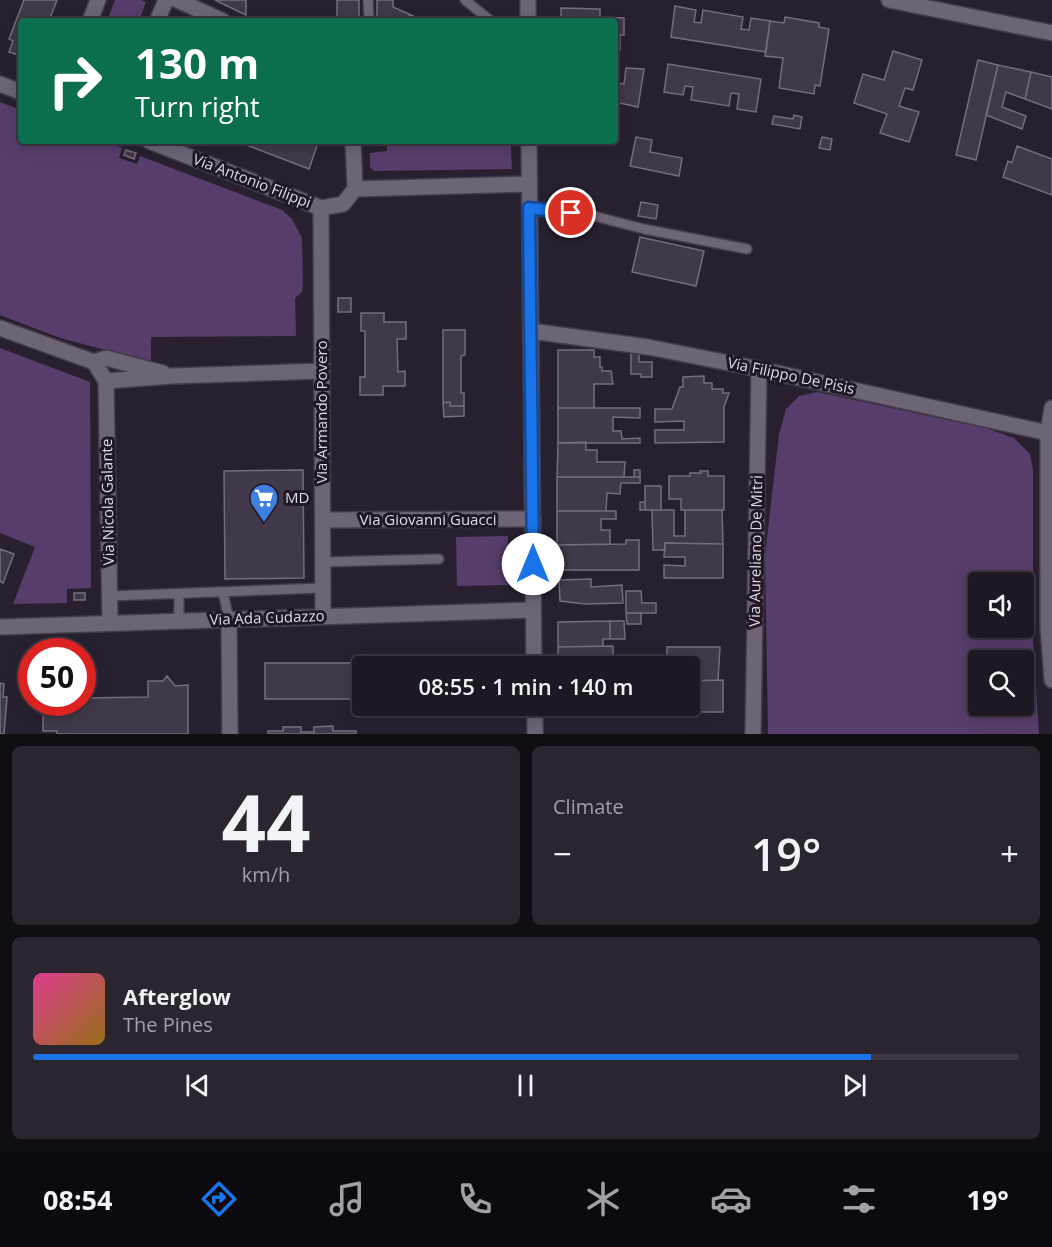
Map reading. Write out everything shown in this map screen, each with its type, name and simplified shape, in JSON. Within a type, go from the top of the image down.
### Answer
[{"type":"street","points":[[91,18],[98,0]]},
{"type":"street","points":[[159,18],[166,0]]},
{"type":"street","points":[[177,0],[216,18]]},
{"type":"street","points":[[528,0],[528,18]]},
{"type":"street","points":[[889,0],[1052,33]]},
{"type":"street","points":[[0,84],[18,91]]},
{"type":"street","name":"Via Antonio Filippi","points":[[157,144],[321,208],[343,204],[355,189]]},
{"type":"street","points":[[353,144],[355,189],[529,184]]},
{"type":"street","points":[[529,144],[534,656]]},
{"type":"street","name":"Via Armando Povero","points":[[321,208],[323,616]]},
{"type":"street","points":[[0,328],[94,362],[106,381],[172,376],[321,371]]},
{"type":"street","name":"Via Filippo De Pisis","points":[[531,331],[648,346],[1048,433]]},
{"type":"street","points":[[94,362],[106,358],[172,376]]},
{"type":"street","name":"Via Aureliano De Mitri","points":[[753,734],[759,369]]},
{"type":"street","name":"Via Nicola Galante","points":[[106,381],[110,623]]},
{"type":"street","points":[[1052,408],[1048,433],[1048,628],[1052,680]]},
{"type":"street","name":"Via Giovanni Guacci","points":[[323,520],[533,519]]},
{"type":"street","name":"Via Ada Cudazzo","points":[[0,627],[533,610]]},
{"type":"street","points":[[229,620],[230,734]]},
{"type":"street","points":[[534,734],[535,716]]},
{"type":"lane","points":[[369,0],[369,18]]},
{"type":"lane","points":[[465,0],[487,18]]},
{"type":"lane","points":[[529,208],[594,216],[645,229],[747,249]]},
{"type":"lane","points":[[323,562],[439,559]]},
{"type":"lane","points":[[109,596],[323,588]]},
{"type":"lane","points":[[223,592],[229,620]]},
{"type":"lane","points":[[179,594],[179,621]]},
{"type":"shaded area","points":[[115,0],[146,2],[140,18],[108,18]]},
{"type":"shaded area","points":[[0,102],[18,109],[18,144],[111,144],[122,148],[119,158],[137,164],[140,156],[282,210],[292,219],[302,238],[303,284],[302,292],[295,298],[296,336],[151,337],[151,362],[60,338],[0,315]]},
{"type":"shaded area","points":[[387,144],[502,144],[511,146],[512,169],[374,171],[370,167],[370,153],[387,151]]},
{"type":"shaded area","points":[[0,348],[90,382],[91,588],[67,589],[67,603],[13,604],[35,547],[0,533]]},
{"type":"shaded area","points":[[817,392],[986,428],[1014,438],[1030,454],[1033,470],[1033,572],[968,572],[968,638],[1033,638],[1034,650],[968,650],[968,716],[1034,716],[1034,657],[1039,734],[768,734],[765,555],[779,434],[786,409],[799,396]]},
{"type":"shaded area","points":[[508,536],[509,585],[457,586],[456,537]]},
{"type":"building","points":[[24,0],[57,0],[50,18],[18,18],[18,55],[9,52],[13,41],[9,39]]},
{"type":"building","points":[[215,0],[246,0],[246,15]]},
{"type":"building","points":[[337,0],[359,0],[359,18],[337,18]]},
{"type":"building","points":[[377,0],[393,0],[393,7],[409,14],[409,18],[377,18]]},
{"type":"building","points":[[675,6],[696,10],[694,22],[701,23],[703,10],[743,17],[741,29],[749,30],[751,18],[770,21],[766,52],[671,37]]},
{"type":"building","points":[[561,8],[600,9],[600,17],[624,18],[624,35],[620,35],[620,50],[618,50],[618,18],[561,18]]},
{"type":"building","points":[[785,17],[819,23],[819,27],[829,29],[820,86],[815,85],[814,94],[779,88],[783,58],[765,56],[770,21],[784,23]]},
{"type":"building","points":[[893,51],[922,60],[913,90],[905,88],[899,106],[919,112],[909,142],[880,133],[887,114],[854,103],[863,74],[884,80]]},
{"type":"building","points":[[978,60],[998,65],[976,160],[956,155]]},
{"type":"building","points":[[668,64],[761,79],[756,112],[737,109],[739,94],[731,93],[729,106],[691,100],[693,87],[685,86],[683,95],[664,92]]},
{"type":"building","points":[[998,65],[1031,72],[1025,99],[1006,92],[1002,107],[1026,116],[1022,129],[986,115]]},
{"type":"building","points":[[626,68],[644,69],[638,107],[618,103],[618,83],[624,84]]},
{"type":"building","points":[[1031,72],[1052,77],[1052,109],[1025,99]]},
{"type":"building","points":[[794,115],[802,117],[800,129],[772,124],[774,116],[793,119]]},
{"type":"building","points":[[636,137],[652,140],[650,152],[682,158],[679,176],[630,166]]},
{"type":"building","points":[[822,137],[832,139],[830,150],[819,148]]},
{"type":"building","points":[[244,144],[318,144],[309,169]]},
{"type":"building","points":[[1017,146],[1052,159],[1052,195],[1003,177],[1008,161],[1012,163]]},
{"type":"building","points":[[126,150],[136,153],[134,159],[124,155]]},
{"type":"building","points":[[641,202],[658,205],[656,219],[638,216]]},
{"type":"building","points":[[640,237],[704,251],[696,286],[632,272]]},
{"type":"building","points":[[338,298],[351,298],[351,312],[338,312]]},
{"type":"building","points":[[361,313],[384,313],[384,322],[406,322],[406,339],[397,339],[398,372],[405,371],[405,386],[383,386],[383,395],[360,395],[360,377],[365,377],[365,331],[361,331]]},
{"type":"building","points":[[443,330],[465,330],[465,355],[461,356],[461,393],[464,393],[464,406],[450,406],[450,402],[443,403]]},
{"type":"building","points":[[558,350],[594,350],[594,357],[600,357],[602,371],[611,371],[613,384],[594,384],[594,408],[558,408]]},
{"type":"building","points":[[631,350],[639,350],[639,362],[652,362],[652,377],[631,374]]},
{"type":"building","points":[[704,376],[704,383],[712,383],[712,389],[723,389],[723,393],[729,393],[724,407],[724,442],[655,443],[655,430],[684,430],[684,421],[655,422],[655,409],[672,409],[680,387],[683,387],[683,377]]},
{"type":"building","points":[[450,402],[450,406],[464,406],[464,416],[444,417],[443,403]]},
{"type":"building","points":[[558,408],[640,408],[640,418],[613,417],[613,431],[621,431],[622,439],[640,438],[640,443],[558,443]]},
{"type":"building","points":[[586,442],[586,450],[597,450],[597,462],[625,462],[624,477],[557,477],[558,443]]},
{"type":"building","name":"MD","points":[[303,470],[304,578],[225,579],[224,471]]},
{"type":"building","points":[[634,470],[640,470],[640,477],[634,477]]},
{"type":"building","points":[[700,471],[708,471],[708,476],[724,476],[724,510],[681,510],[681,499],[669,499],[669,476],[690,476],[690,473],[701,473]]},
{"type":"building","points":[[557,477],[640,477],[640,483],[621,483],[620,494],[607,493],[606,511],[557,511]]},
{"type":"building","points":[[645,486],[661,486],[661,510],[645,510]]},
{"type":"building","points":[[640,502],[645,502],[645,510],[640,510]]},
{"type":"building","points":[[652,510],[674,510],[674,536],[685,536],[685,510],[722,510],[723,544],[665,543],[665,550],[653,550]]},
{"type":"building","points":[[557,511],[616,511],[616,519],[601,519],[601,530],[610,530],[610,544],[557,545]]},
{"type":"building","points":[[626,540],[639,540],[639,570],[557,570],[557,545],[626,544]]},
{"type":"building","points":[[665,543],[723,544],[723,578],[664,578],[664,565],[685,566],[685,557],[664,557]]},
{"type":"building","points":[[0,549],[14,554],[3,583],[0,581]]},
{"type":"building","points":[[591,579],[591,587],[622,585],[623,603],[585,604],[560,601],[559,580]]},
{"type":"building","points":[[626,591],[641,591],[642,603],[656,603],[656,613],[626,613]]},
{"type":"building","points":[[74,593],[85,593],[85,600],[74,600]]},
{"type":"building","points":[[626,613],[641,613],[641,624],[627,624]]},
{"type":"building","points":[[610,621],[624,621],[625,639],[610,639]]},
{"type":"building","points":[[610,621],[610,639],[603,639],[603,646],[558,647],[558,622]]},
{"type":"building","points":[[613,646],[613,656],[558,656],[558,647]]},
{"type":"building","points":[[667,647],[720,647],[718,680],[700,681],[700,656],[667,656]]},
{"type":"building","points":[[265,663],[352,663],[352,699],[265,699]]},
{"type":"building","points":[[167,676],[175,686],[188,685],[188,734],[57,734],[57,731],[43,731],[43,716],[96,716],[96,698],[148,697],[148,681],[163,681]]},
{"type":"building","points":[[723,680],[723,712],[700,712],[700,681]]},
{"type":"building","points":[[0,683],[4,684],[3,697],[7,697],[4,734],[0,734]]},
{"type":"building","points":[[333,726],[333,731],[356,731],[356,734],[268,734],[268,731],[283,731],[283,727],[301,727],[301,732],[314,732],[314,727]]},
{"type":"place","name":"MD","points":[[264,524]]},
{"type":"route","points":[[533,564],[529,208],[571,213]]}]
